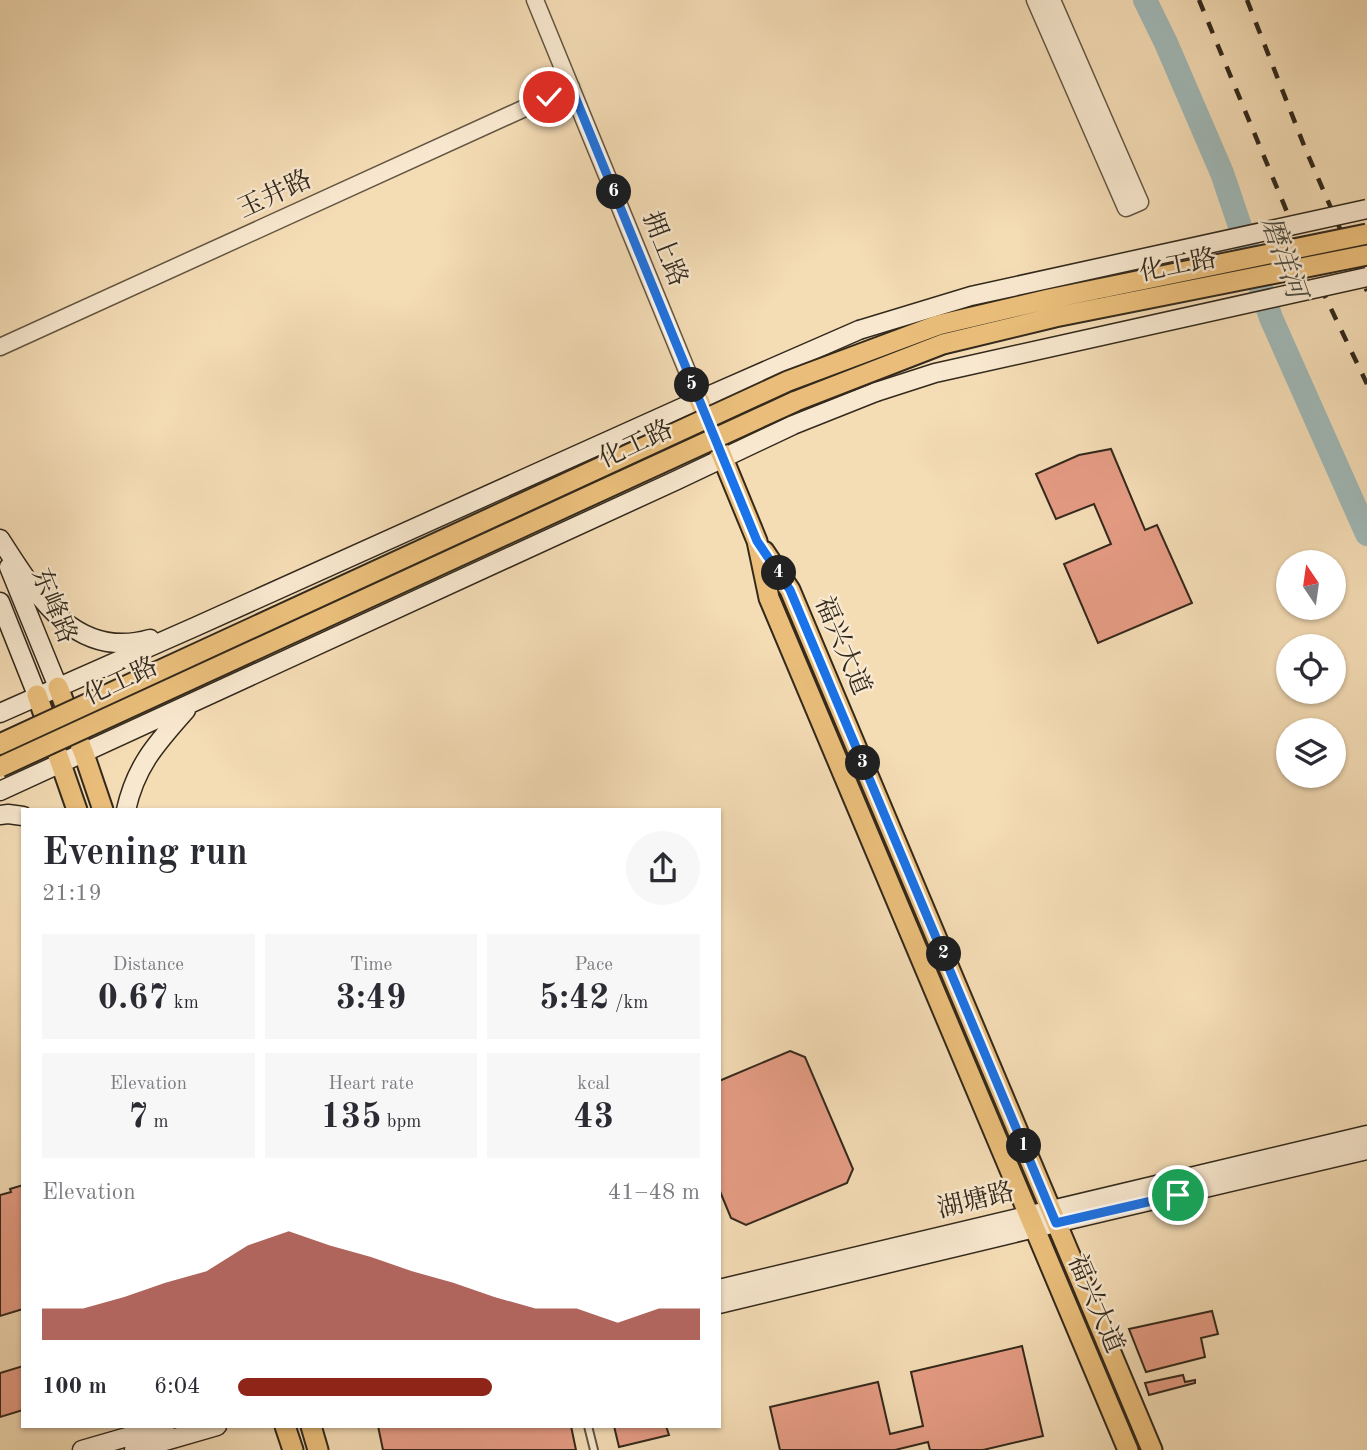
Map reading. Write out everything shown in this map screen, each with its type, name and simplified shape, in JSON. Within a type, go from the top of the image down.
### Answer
[{"type":"main road","points":[[0,713],[859,330],[971,296],[1367,209]]},
{"type":"main road","name":"化工路","points":[[0,744],[788,381],[938,325],[1049,299],[1367,234]]},
{"type":"main road","name":"化工路","points":[[0,766],[796,401],[943,344],[1055,317],[1367,255]]},
{"type":"main road","points":[[0,791],[793,425],[876,392],[935,373],[1367,277]]},
{"type":"main road","points":[[699,400],[757,541]]},
{"type":"main road","points":[[0,538],[34,591],[58,618],[82,634],[114,644],[127,644],[197,626]]},
{"type":"main road","name":"福兴大道","points":[[757,541],[790,590],[1152,1450]]},
{"type":"main road","name":"福兴大道","points":[[757,541],[769,598],[1128,1450]]},
{"type":"main road","name":"东峰路","points":[[0,545],[58,687]]},
{"type":"main road","name":"东峰路","points":[[0,602],[37,695]]},
{"type":"main road","points":[[58,687],[102,808]]},
{"type":"main road","points":[[37,695],[76,808]]},
{"type":"main road","points":[[127,808],[135,779],[144,761],[191,703]]},
{"type":"main road","points":[[0,815],[21,816]]},
{"type":"main road","name":"湖塘路","points":[[721,1303],[1367,1135]]},
{"type":"main road","name":"湖塘路","points":[[1054,1216],[1367,1150]]},
{"type":"main road","name":"湖塘路","points":[[721,1289],[1032,1222]]},
{"type":"main road","points":[[82,1450],[158,1428]]},
{"type":"main road","points":[[134,1450],[210,1428]]},
{"type":"main road","points":[[286,1428],[293,1450]]},
{"type":"main road","points":[[311,1428],[318,1450]]},
{"type":"street","name":"拥上路","points":[[535,0],[699,400]]},
{"type":"street","points":[[1035,0],[1126,208],[1140,202],[1052,0]]},
{"type":"street","name":"玉井路","points":[[0,347],[571,87]]},
{"type":"lane","points":[[588,1428],[594,1450]]},
{"type":"building","points":[[1111,449],[1145,530],[1157,525],[1192,603],[1098,643],[1064,564],[1111,544],[1094,504],[1056,519],[1036,474],[1079,455]]},
{"type":"building","points":[[790,1051],[805,1057],[853,1169],[847,1183],[746,1225],[731,1218],[721,1194],[721,1080]]},
{"type":"building","points":[[21,1186],[21,1310],[0,1316],[0,1195],[11,1192],[10,1189]]},
{"type":"building","points":[[1212,1311],[1218,1334],[1201,1338],[1205,1357],[1146,1372],[1129,1329]]},
{"type":"building","points":[[1022,1346],[1043,1436],[983,1450],[930,1450],[928,1442],[895,1450],[780,1450],[770,1407],[878,1382],[890,1434],[923,1426],[911,1372]]},
{"type":"building","points":[[21,1367],[21,1411],[0,1417],[0,1373]]},
{"type":"building","points":[[1183,1375],[1185,1382],[1195,1380],[1195,1383],[1149,1395],[1145,1383]]},
{"type":"building","points":[[378,1428],[571,1428],[576,1450],[383,1450]]},
{"type":"building","points":[[614,1428],[667,1428],[669,1435],[619,1447]]},
{"type":"waterway","name":"磨洋河","points":[[1145,0],[1222,173],[1271,318],[1367,534]]},
{"type":"railway","points":[[1199,0],[1302,248],[1367,384]]},
{"type":"railway","points":[[1247,0],[1305,148],[1367,291]]},
{"type":"route","points":[[549,97],[571,87],[757,541],[790,590],[1056,1223],[1178,1195]]}]
